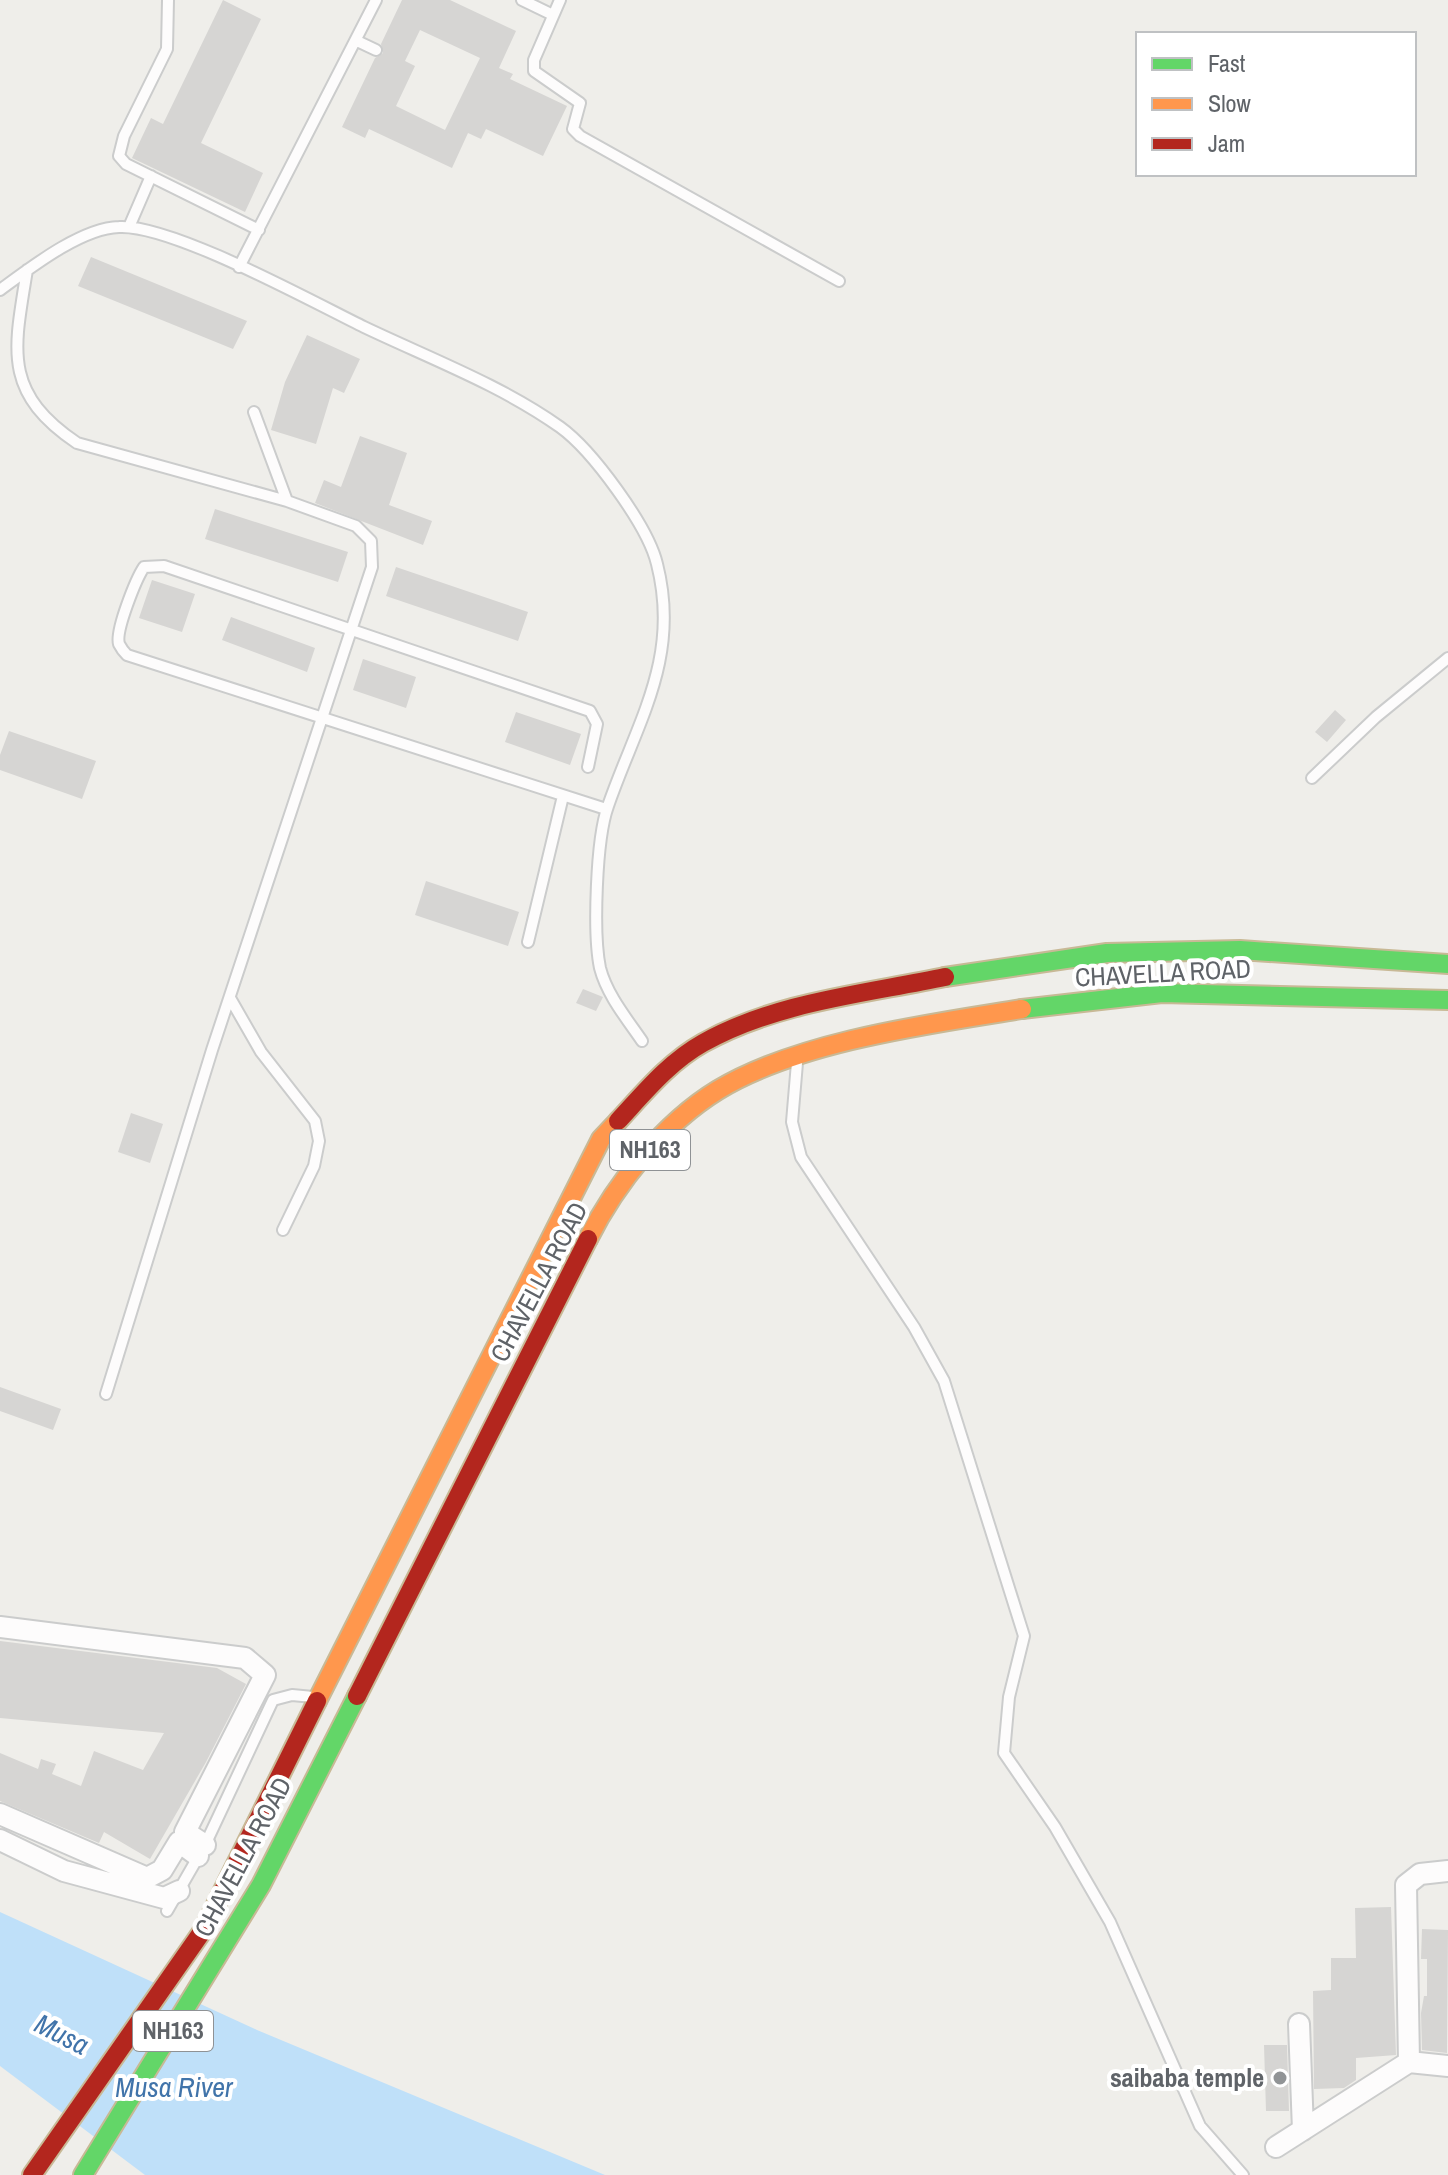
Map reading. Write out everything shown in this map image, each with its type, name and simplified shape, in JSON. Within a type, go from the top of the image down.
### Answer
[{"type":"highway","name":"CHAVELLA ROAD","points":[[32,2175],[204,1929],[601,1139],[666,1070],[703,1043],[775,1012],[964,973],[1107,953],[1240,950],[1448,964]]},
{"type":"highway","name":"CHAVELLA ROAD","points":[[83,2175],[261,1885],[593,1229],[646,1154],[675,1122],[733,1082],[798,1054],[982,1015],[1122,996],[1251,993],[1448,1000]]},
{"type":"street","points":[[0,1627],[245,1658],[265,1675],[182,1837],[162,1870],[147,1878],[0,1814]]},
{"type":"street","points":[[182,1837],[202,1851]]},
{"type":"street","points":[[0,1840],[64,1871],[164,1898],[182,1886],[162,1870]]},
{"type":"street","points":[[1409,2062],[1406,1885],[1420,1874],[1448,1871]]},
{"type":"street","points":[[1299,2024],[1303,2130]]},
{"type":"street","points":[[1276,2147],[1409,2062],[1448,2066]]},
{"type":"lane","points":[[168,0],[167,49],[119,146],[119,156],[126,164],[259,230]]},
{"type":"lane","points":[[239,267],[376,0]]},
{"type":"lane","points":[[522,0],[553,15]]},
{"type":"lane","points":[[560,0],[534,60],[534,71],[580,103],[573,129],[580,136],[839,281]]},
{"type":"lane","points":[[357,41],[376,50]]},
{"type":"lane","points":[[129,227],[151,176]]},
{"type":"lane","points":[[0,290],[27,270],[92,232],[144,228],[239,267],[505,395],[562,429],[602,469],[629,509],[656,560],[665,609],[659,667],[646,712],[606,809],[598,879],[601,968],[616,1003],[642,1041]]},
{"type":"lane","points":[[27,270],[17,330],[17,366],[27,393],[49,424],[77,443],[287,501],[356,526],[371,541],[372,567],[230,998],[106,1394]]},
{"type":"lane","points":[[254,412],[287,501]]},
{"type":"lane","points":[[588,767],[597,724],[590,711],[154,564],[144,567],[138,576],[119,636],[119,646],[127,655],[606,809]]},
{"type":"lane","points":[[1312,778],[1376,717],[1448,658]]},
{"type":"lane","points":[[528,942],[563,796]]},
{"type":"lane","points":[[230,998],[261,1052],[315,1121],[319,1141],[314,1166],[283,1230]]},
{"type":"lane","points":[[798,1054],[792,1122],[801,1157],[914,1327],[944,1381],[1024,1636],[1009,1697],[1004,1753],[1055,1827],[1110,1922],[1200,2126],[1243,2175]]},
{"type":"lane","points":[[167,1911],[202,1851],[273,1700],[292,1695],[319,1697]]},
{"type":"water","name":"Musa River","points":[[0,1912],[257,2030],[605,2175],[145,2175],[0,2066]]},
{"type":"building","points":[[223,0],[261,19],[201,143],[263,173],[245,212],[132,158],[151,118],[163,124]]},
{"type":"building","points":[[402,0],[450,0],[516,31],[499,68],[513,74],[510,79],[567,106],[543,156],[486,129],[481,139],[468,133],[452,168],[369,129],[365,138],[342,127],[375,58],[383,53],[381,44]],"holes":[[[420,30],[480,58],[445,130],[396,106],[415,66],[405,61]]]},
{"type":"building","points":[[91,257],[247,321],[233,349],[78,286]]},
{"type":"building","points":[[307,335],[360,359],[344,393],[333,388],[316,444],[271,430],[285,382]]},
{"type":"building","points":[[360,436],[407,453],[389,505],[432,521],[423,545],[315,503],[324,480],[341,487]]},
{"type":"building","points":[[215,509],[348,552],[338,582],[205,539]]},
{"type":"building","points":[[396,567],[528,612],[518,641],[386,596]]},
{"type":"building","points":[[152,580],[195,594],[182,632],[139,618]]},
{"type":"building","points":[[231,617],[315,648],[307,672],[222,640]]},
{"type":"building","points":[[363,659],[416,677],[406,708],[353,690]]},
{"type":"building","points":[[1335,710],[1346,720],[1327,742],[1315,732]]},
{"type":"building","points":[[516,712],[581,734],[570,765],[505,742]]},
{"type":"building","points":[[9,731],[96,761],[82,799],[0,770],[0,755]]},
{"type":"building","points":[[426,881],[519,912],[508,946],[415,915]]},
{"type":"building","points":[[583,989],[603,997],[596,1011],[576,1003]]},
{"type":"building","points":[[131,1113],[163,1124],[150,1163],[118,1152]]},
{"type":"building","points":[[0,1387],[61,1409],[53,1430],[0,1411]]},
{"type":"building","points":[[0,1641],[217,1668],[246,1684],[206,1762],[150,1859],[104,1832],[99,1843],[0,1801],[0,1753],[38,1769],[41,1759],[56,1764],[52,1774],[81,1786],[94,1751],[143,1770],[164,1733],[0,1718]]},
{"type":"building","points":[[1391,1907],[1396,2055],[1356,2058],[1356,2080],[1344,2088],[1314,2089],[1313,1991],[1331,1990],[1331,1958],[1356,1958],[1355,1908]]},
{"type":"building","points":[[1422,1929],[1448,1930],[1447,2053],[1422,2050],[1421,2013],[1424,1996],[1427,1996],[1427,1959],[1421,1959]]},
{"type":"building","name":"saibaba temple","points":[[1264,2045],[1287,2045],[1289,2111],[1266,2111]]},
{"type":"traffic: fast","points":[[945,977],[1107,953],[1240,950],[1448,964]]},
{"type":"traffic: fast","points":[[1022,1009],[1162,993],[1448,1000]]},
{"type":"traffic: fast","points":[[83,2175],[261,1885],[357,1696]]},
{"type":"traffic: slow","points":[[588,1239],[599,1218],[643,1156],[679,1119],[718,1090],[751,1073],[826,1047],[907,1028],[1022,1009]]},
{"type":"traffic: slow","points":[[317,1701],[601,1139],[618,1121]]},
{"type":"traffic: jam","points":[[618,1121],[679,1059],[731,1029],[821,1001],[945,977]]},
{"type":"traffic: jam","points":[[357,1696],[588,1239]]},
{"type":"traffic: jam","points":[[32,2175],[204,1929],[317,1701]]},
{"type":"place","name":"saibaba temple","points":[[1280,2078]]},
{"type":"water label","name":"Musa","points":[[62,2034]]}]
